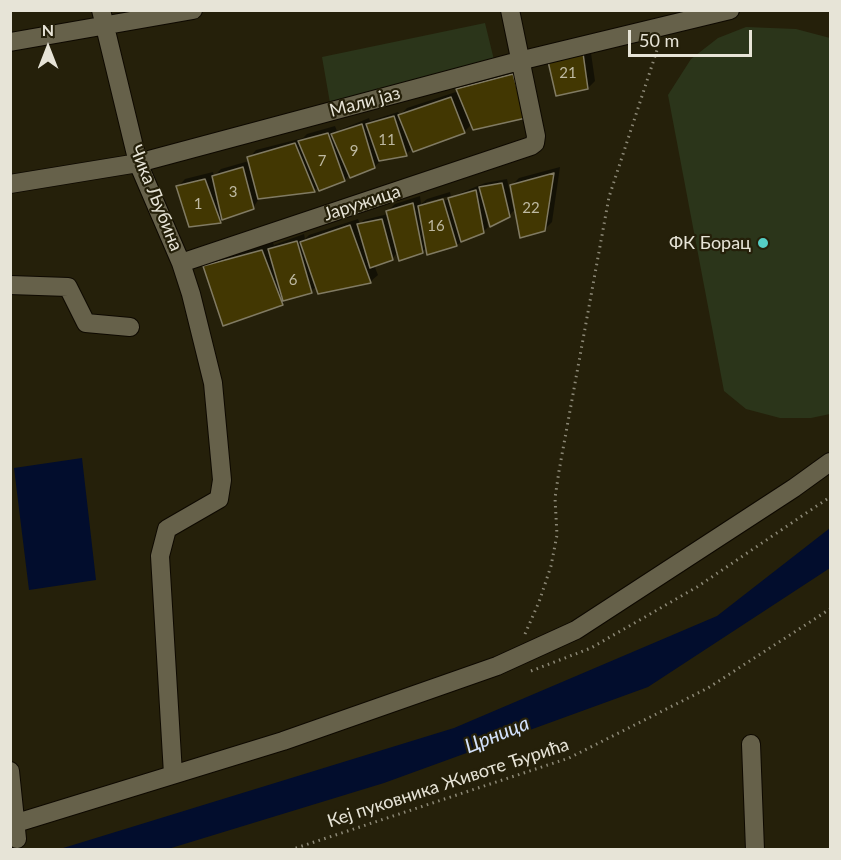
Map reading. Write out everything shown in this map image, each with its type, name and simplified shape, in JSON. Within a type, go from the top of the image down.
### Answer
[{"type":"street","points":[[10,42],[102,17],[193,10]]},
{"type":"street","points":[[510,10],[519,61]]},
{"type":"street","name":"Мали јаз","points":[[10,184],[138,163],[519,61],[724,12]]},
{"type":"street","name":"Чика Љубина","points":[[102,17],[138,163],[181,263],[213,383],[222,480],[219,499],[166,529],[160,556],[173,774]]},
{"type":"street","name":"Јаружица","points":[[181,263],[531,146],[536,136],[519,61]]},
{"type":"street","points":[[10,285],[68,287],[86,323],[130,327]]},
{"type":"street","points":[[10,771],[14,829],[173,774],[283,741],[497,666],[576,630],[831,462]]},
{"type":"street","points":[[751,744],[755,849]]},
{"type":"path","points":[[520,656],[522,641],[551,566],[557,535],[555,498],[559,471],[609,197],[661,39],[658,28]]},
{"type":"path","name":"Кеј пуковника Животе Ђурића","points":[[290,849],[569,759],[708,688],[831,609]]},
{"type":"green space","points":[[485,23],[494,60],[330,103],[322,57]]},
{"type":"green space","name":"ФК Борац","points":[[746,27],[796,29],[830,38],[830,414],[811,418],[780,418],[746,409],[724,391],[668,95],[691,59],[718,38]]},
{"type":"water","points":[[82,458],[96,580],[29,590],[14,468]]},
{"type":"water","name":"Црница","points":[[830,528],[830,568],[648,687],[384,783],[168,849],[60,849],[454,728],[717,616]]},
{"type":"building","points":[[583,53],[588,89],[556,96],[547,57]]},
{"type":"building","points":[[513,74],[526,118],[473,130],[456,89]]},
{"type":"building","points":[[451,97],[465,133],[413,152],[398,115]]},
{"type":"building","points":[[394,116],[407,156],[379,161],[366,124]]},
{"type":"building","points":[[362,124],[375,168],[350,178],[331,134]]},
{"type":"building","points":[[328,133],[345,181],[319,191],[298,141]]},
{"type":"building","points":[[295,143],[315,192],[258,199],[247,157]]},
{"type":"building","points":[[243,167],[254,209],[222,220],[212,176]]},
{"type":"building","points":[[554,173],[545,231],[520,238],[510,185]]},
{"type":"building","points":[[205,179],[221,223],[189,227],[176,186]]},
{"type":"building","points":[[502,183],[510,217],[490,227],[479,187]]},
{"type":"building","points":[[476,190],[484,233],[461,242],[448,198]]},
{"type":"building","points":[[443,199],[457,246],[427,255],[418,206]]},
{"type":"building","points":[[413,203],[423,253],[399,261],[386,211]]},
{"type":"building","points":[[382,219],[393,260],[370,268],[357,224]]},
{"type":"building","points":[[350,225],[371,283],[318,294],[300,242]]},
{"type":"building","points":[[297,241],[312,293],[283,301],[268,249]]},
{"type":"building","points":[[262,250],[283,305],[223,326],[203,266]]},
{"type":"place","name":"ФК Борац","points":[[763,243]]}]
